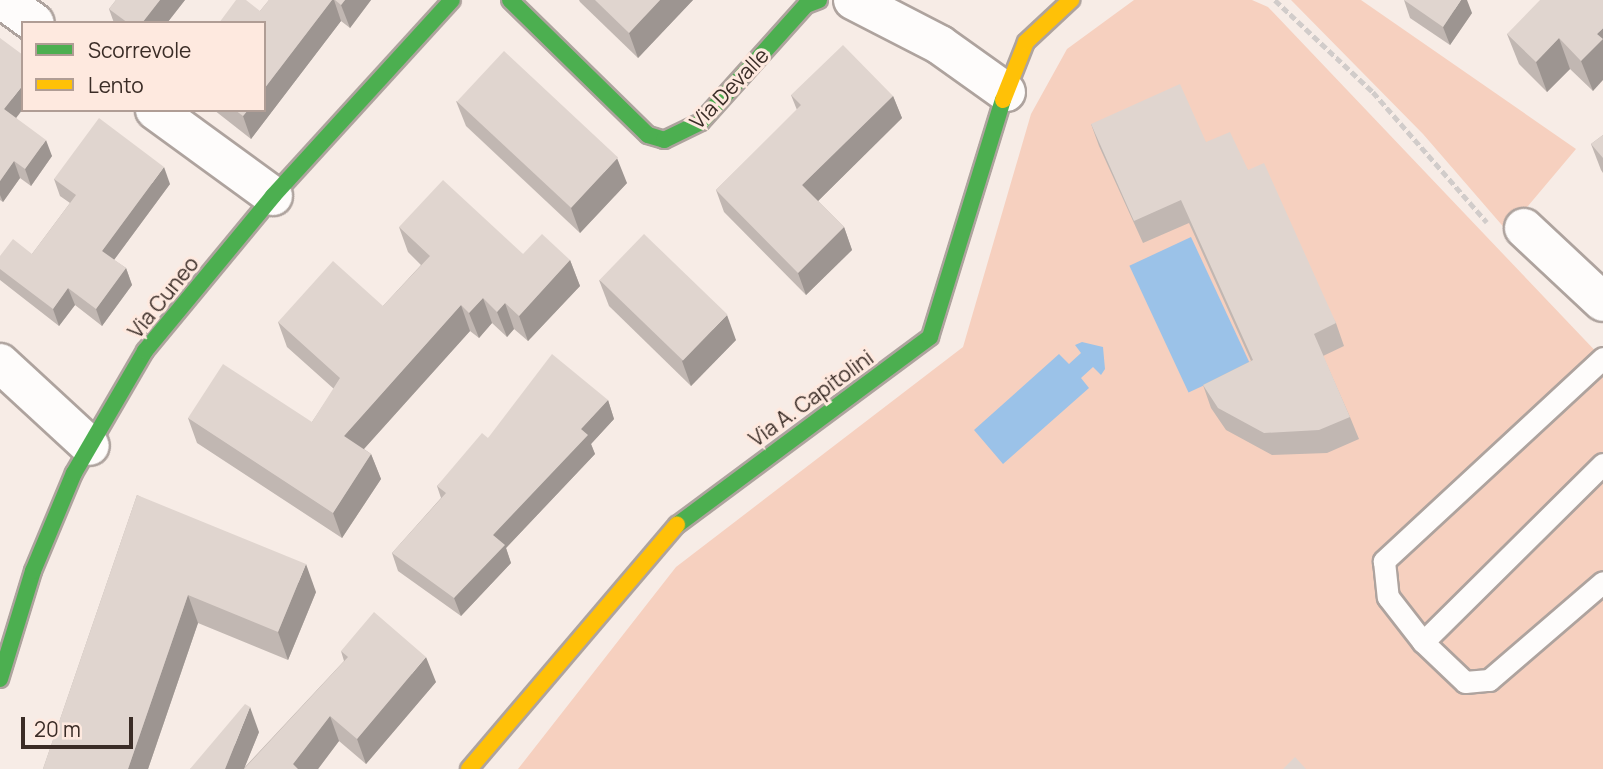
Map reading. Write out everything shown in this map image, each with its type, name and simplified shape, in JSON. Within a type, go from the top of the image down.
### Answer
[{"type":"street","points":[[4,0],[32,21]]},
{"type":"street","name":"Via Cuneo","points":[[0,679],[33,571],[90,446],[145,351],[273,196],[452,0]]},
{"type":"street","name":"Via Devalle","points":[[510,0],[648,135],[664,140],[701,121],[806,5],[819,0]]},
{"type":"street","points":[[853,0],[940,45],[1006,92]]},
{"type":"street","name":"Via A. Capitolini","points":[[469,769],[672,529],[930,337],[1006,92],[1026,42],[1071,0]]},
{"type":"street","points":[[158,112],[273,196]]},
{"type":"street","points":[[1510,230],[1603,302]]},
{"type":"street","points":[[0,363],[90,446]]},
{"type":"lane","points":[[1603,358],[1384,561],[1388,597],[1423,642],[1465,682],[1489,680],[1603,582]]},
{"type":"lane","points":[[1423,642],[1603,464]]},
{"type":"path","points":[[1275,0],[1373,92],[1510,230]]},
{"type":"shaded area","points":[[1134,0],[1252,0],[1268,7],[1603,359],[1603,769],[518,769],[676,567],[963,347],[1031,114],[1067,49]]},
{"type":"shaded area","points":[[1291,0],[1361,0],[1576,149],[1507,231],[1423,134]]},
{"type":"water","points":[[1191,237],[1250,364],[1189,393],[1129,266]]},
{"type":"water","points":[[1082,342],[1103,347],[1105,369],[1101,375],[1093,367],[1081,378],[1089,388],[1003,464],[974,430],[1059,354],[1069,364],[1081,353],[1075,345]]},
{"type":"building","points":[[116,0],[160,0],[144,21],[125,21],[109,9]]},
{"type":"building","points":[[236,0],[246,0],[260,11],[269,0],[332,0],[266,86],[266,21],[220,21]]},
{"type":"building","points":[[595,0],[660,0],[629,33]]},
{"type":"building","points":[[1404,0],[1461,0],[1443,27]]},
{"type":"building","points":[[1540,0],[1603,0],[1603,28],[1597,34],[1603,39],[1581,61],[1559,38],[1536,62],[1507,34]]},
{"type":"building","points":[[0,38],[21,54],[21,88],[4,109],[46,140],[25,169],[14,161],[0,181]]},
{"type":"building","points":[[843,45],[893,96],[802,185],[844,227],[798,273],[716,190],[801,105],[791,95]]},
{"type":"building","points":[[504,51],[618,157],[571,208],[457,101]]},
{"type":"building","points":[[1180,84],[1206,142],[1230,132],[1248,170],[1264,163],[1336,323],[1314,334],[1350,417],[1319,430],[1264,433],[1218,408],[1203,385],[1253,360],[1181,200],[1134,221],[1091,124]]},
{"type":"building","points":[[99,118],[164,167],[102,251],[126,268],[96,309],[68,288],[53,309],[0,269],[0,256],[13,239],[32,254],[76,195],[54,179]]},
{"type":"building","points":[[1603,135],[1603,158],[1591,144]]},
{"type":"building","points":[[443,180],[523,254],[542,234],[570,260],[519,316],[505,303],[497,312],[483,298],[469,313],[461,305],[344,436],[371,454],[333,513],[188,418],[223,364],[312,422],[340,378],[278,322],[333,261],[383,306],[430,256],[399,227]]},
{"type":"building","points":[[644,234],[727,315],[683,361],[600,280]]},
{"type":"building","points":[[552,354],[608,400],[581,429],[588,435],[493,535],[505,545],[454,598],[392,553],[446,493],[437,486],[482,433],[488,438]]},
{"type":"building","points":[[137,495],[306,564],[278,632],[188,595],[128,769],[43,769]]},
{"type":"building","points":[[374,612],[426,657],[357,739],[330,716],[293,764],[298,769],[244,769],[348,657],[341,651]]},
{"type":"building","points":[[245,704],[250,707],[225,769],[190,769]]},
{"type":"building","points":[[1295,757],[1306,769],[1283,769]]},
{"type":"traffic: fast","points":[[0,679],[33,571],[74,473],[145,351],[273,196],[452,0]]},
{"type":"traffic: fast","points":[[510,0],[648,135],[664,140],[701,122],[806,5],[819,0]]},
{"type":"traffic: fast","points":[[677,525],[930,337],[1003,100]]},
{"type":"traffic: slow","points":[[1003,100],[1026,42],[1071,0]]},
{"type":"traffic: slow","points":[[469,769],[677,525]]}]
